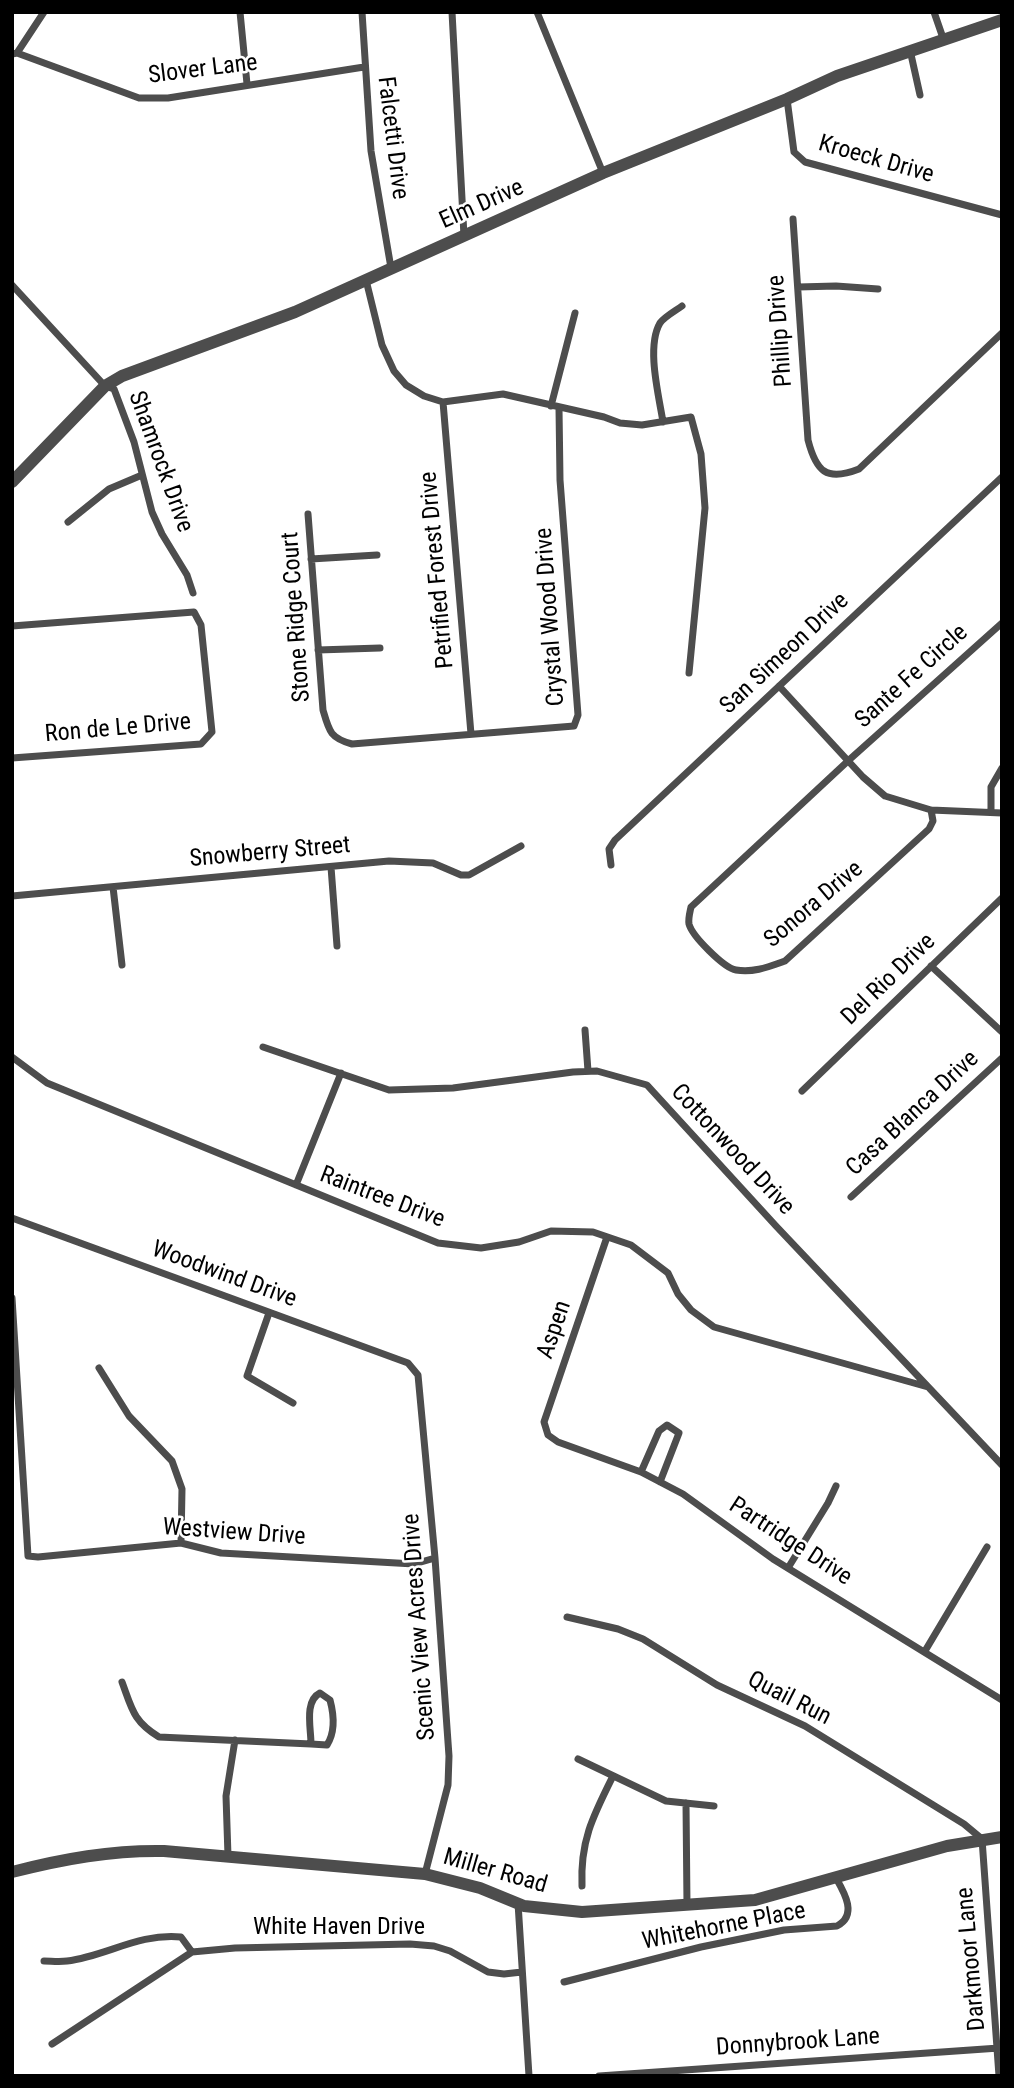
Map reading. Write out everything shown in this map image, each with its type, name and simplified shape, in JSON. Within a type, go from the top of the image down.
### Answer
[{"type":"street","points":[[15,54],[44,12]]},
{"type":"street","points":[[240,12],[247,84]]},
{"type":"street","name":"Falcetti Drive","points":[[362,12],[371,151],[391,268]]},
{"type":"street","points":[[452,12],[464,236]]},
{"type":"street","points":[[537,12],[603,173]]},
{"type":"street","points":[[934,12],[943,38]]},
{"type":"street","name":"Elm Drive","points":[[12,482],[105,386],[122,376],[295,312],[603,173],[787,99],[837,76],[943,38],[1001,21]]},
{"type":"street","points":[[910,50],[920,95]]},
{"type":"street","name":"Slover Lane","points":[[15,54],[139,98],[168,98],[364,67]]},
{"type":"street","name":"Kroeck Drive","points":[[787,99],[794,152],[805,162],[1002,215]]},
{"type":"street","name":"Phillip Drive","points":[[793,219],[808,439],[818,468],[832,474],[844,475],[859,469],[1002,333]]},
{"type":"street","points":[[366,281],[382,345],[394,371],[406,385],[424,396],[443,402],[503,394],[620,423],[642,425],[691,417],[701,454],[705,508],[690,673]]},
{"type":"street","points":[[12,285],[105,386]]},
{"type":"street","points":[[798,286],[836,285],[878,289]]},
{"type":"street","points":[[663,422],[655,365],[655,338],[661,322],[682,306]]},
{"type":"street","points":[[555,407],[575,313]]},
{"type":"street","name":"Shamrock Drive","points":[[105,386],[114,389],[134,442],[152,512],[187,575],[193,593]]},
{"type":"street","name":"Petrified Forest Drive","points":[[443,402],[471,734]]},
{"type":"street","name":"Crystal Wood Drive","points":[[352,744],[575,726],[578,715],[555,407]]},
{"type":"street","points":[[68,522],[109,489],[142,475]]},
{"type":"street","name":"San Simeon Drive","points":[[611,865],[609,849],[615,840],[1002,477]]},
{"type":"street","name":"Stone Ridge Court","points":[[308,514],[323,710],[327,727],[333,737],[352,744]]},
{"type":"street","points":[[311,559],[377,555]]},
{"type":"street","name":"Ron de Le Drive","points":[[12,626],[194,612],[201,625],[212,733],[201,744],[12,758]]},
{"type":"street","name":"Sante Fe Circle","points":[[849,760],[1002,624]]},
{"type":"street","points":[[318,650],[380,648]]},
{"type":"street","points":[[779,687],[863,777],[885,796],[931,810],[1002,813]]},
{"type":"street","name":"Sonora Drive","points":[[849,760],[691,907],[689,922],[692,930],[705,946],[733,970],[757,970],[785,961],[929,829],[933,821],[931,810]]},
{"type":"street","points":[[991,812],[991,787],[1002,768]]},
{"type":"street","name":"Snowberry Street","points":[[12,896],[389,862],[433,863],[461,875],[468,875],[521,846]]},
{"type":"street","points":[[331,867],[338,946]]},
{"type":"street","points":[[113,887],[122,965]]},
{"type":"street","name":"Del Rio Drive","points":[[802,1091],[1002,898]]},
{"type":"street","points":[[931,965],[1002,1032]]},
{"type":"street","points":[[585,1030],[588,1071]]},
{"type":"street","name":"Cottonwood Drive","points":[[263,1047],[389,1090],[453,1088],[588,1071],[647,1085],[1002,1465]]},
{"type":"street","name":"Raintree Drive","points":[[12,1057],[47,1083],[438,1243],[481,1248],[519,1242],[551,1231],[593,1232],[631,1245],[668,1273],[678,1294],[691,1310],[714,1327],[928,1387]]},
{"type":"street","name":"Casa Blanca Drive","points":[[851,1197],[1002,1058]]},
{"type":"street","points":[[296,1185],[341,1073]]},
{"type":"street","name":"Woodwind Drive","points":[[12,1218],[408,1363],[418,1375]]},
{"type":"street","name":"Aspen","points":[[548,1435],[544,1422],[607,1237]]},
{"type":"street","name":"Westview Drive","points":[[12,1298],[29,1556],[181,1543],[221,1553],[386,1563],[414,1564],[435,1558]]},
{"type":"street","points":[[269,1313],[247,1376],[293,1404]]},
{"type":"street","points":[[99,1368],[129,1416],[172,1461],[182,1489],[181,1543]]},
{"type":"street","name":"Scenic View Acres Drive","points":[[418,1375],[435,1558],[449,1756],[448,1785],[425,1874]]},
{"type":"street","points":[[641,1472],[659,1432],[667,1425],[677,1430],[679,1433],[660,1482]]},
{"type":"street","name":"Partridge Drive","points":[[548,1435],[558,1442],[641,1472],[683,1494],[788,1568],[1002,1700]]},
{"type":"street","points":[[788,1568],[836,1486]]},
{"type":"street","points":[[925,1651],[987,1547]]},
{"type":"street","name":"Quail Run","points":[[566,1617],[618,1629],[643,1639],[717,1685],[805,1726],[964,1824],[982,1839]]},
{"type":"street","points":[[122,1682],[141,1726],[159,1737],[327,1745],[332,1737],[334,1713],[330,1700],[320,1693],[313,1697],[310,1703],[311,1744]]},
{"type":"street","points":[[228,1856],[226,1796],[235,1741]]},
{"type":"street","points":[[578,1759],[666,1801],[714,1806]]},
{"type":"street","points":[[582,1886],[581,1861],[586,1836],[613,1776]]},
{"type":"street","points":[[687,1803],[687,1905]]},
{"type":"street","name":"Miller Road","points":[[12,1872],[85,1856],[129,1851],[228,1856],[425,1874],[480,1888],[539,1909],[582,1912],[755,1900],[982,1839],[1002,1837]]},
{"type":"street","name":"Darkmoor Lane","points":[[982,1839],[999,2076]]},
{"type":"street","name":"Whitehorne Place","points":[[564,1982],[736,1939],[784,1930],[842,1924],[848,1903],[846,1892],[836,1878]]},
{"type":"street","points":[[518,1903],[529,2076]]},
{"type":"street","points":[[44,1961],[67,1961],[144,1938],[168,1936],[181,1937],[192,1952],[52,2044]]},
{"type":"street","name":"White Haven Drive","points":[[192,1952],[235,1948],[410,1944],[434,1946],[450,1951],[488,1972],[522,1972]]},
{"type":"street","name":"Donnybrook Lane","points":[[599,2076],[999,2048]]}]
